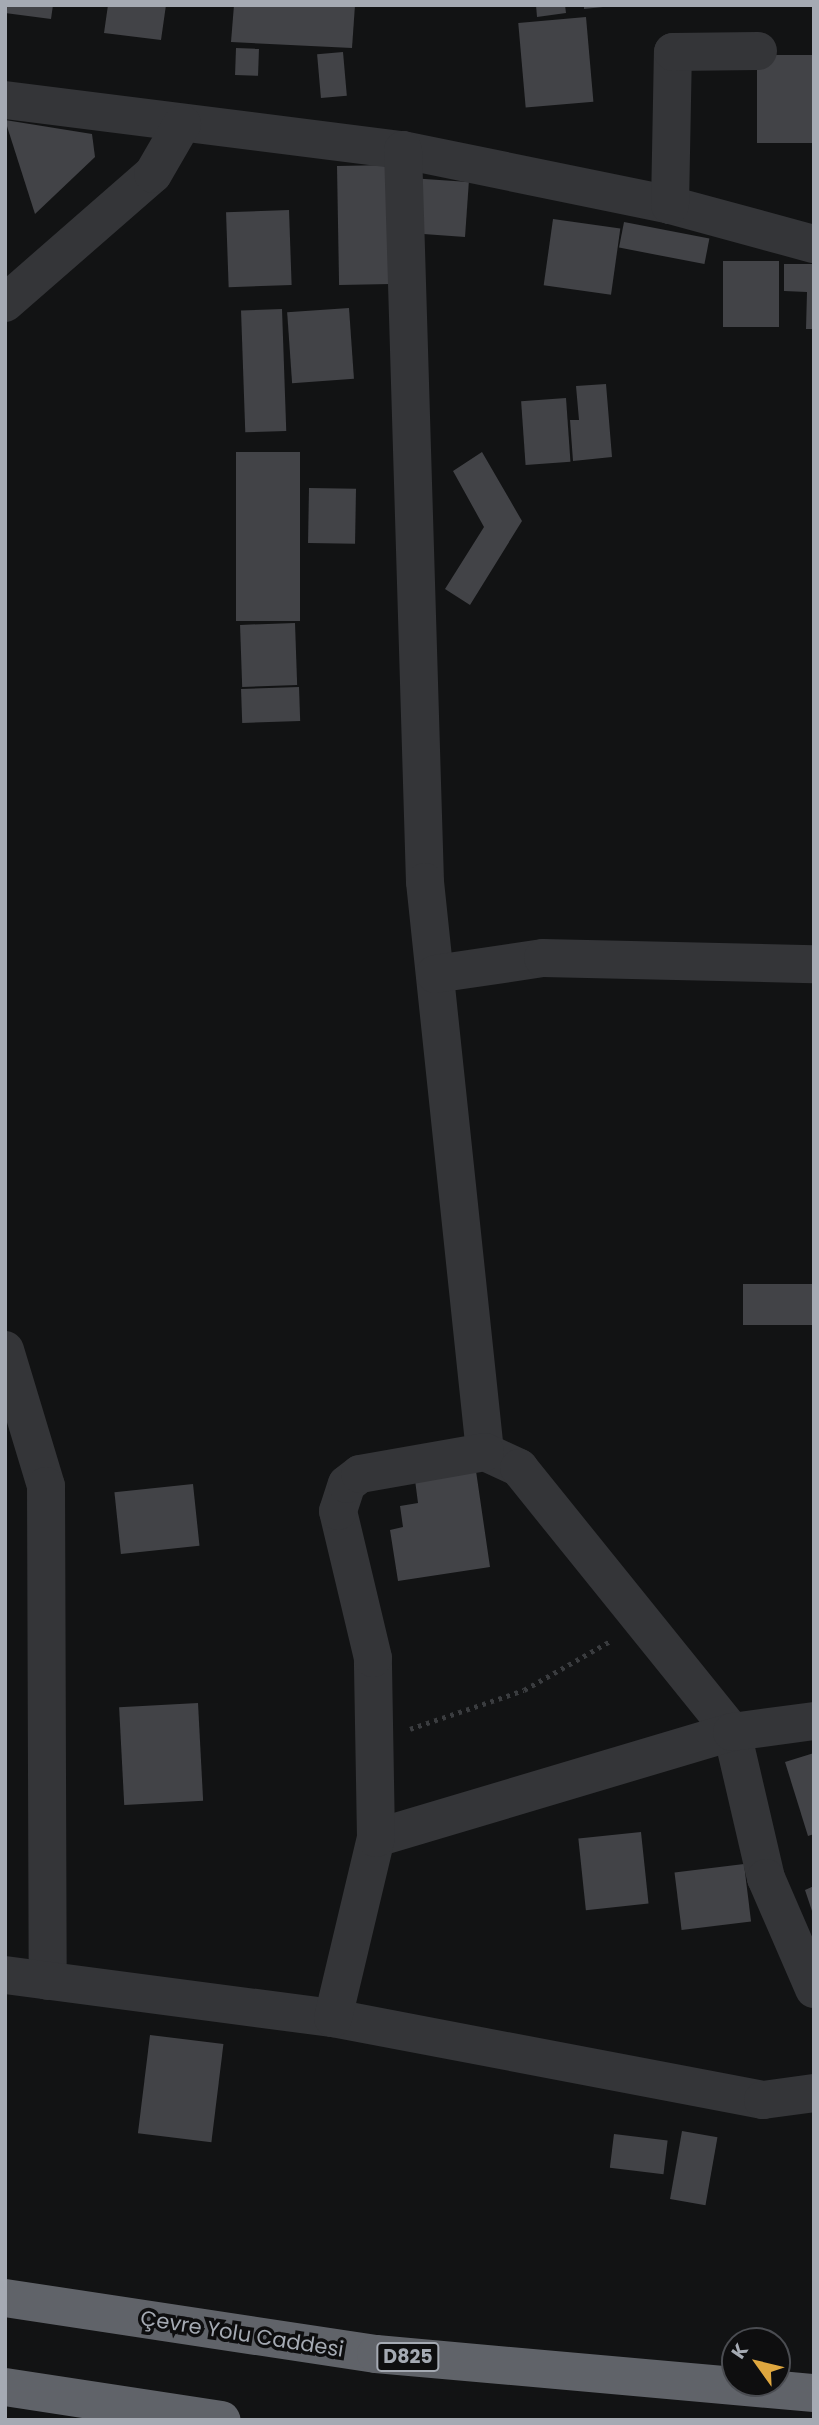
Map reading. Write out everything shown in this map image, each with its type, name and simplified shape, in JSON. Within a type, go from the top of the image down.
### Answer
[{"type":"highway","name":"Çevre Yolu Caddesi","points":[[5,2298],[376,2354],[721,2384]]},
{"type":"highway","points":[[791,2383],[814,2382]]},
{"type":"highway","points":[[5,2387],[221,2420]]},
{"type":"highway","name":"Çevre Yolu Caddesi","points":[[791,2391],[814,2393]]},
{"type":"street","points":[[670,205],[673,52],[758,51]]},
{"type":"street","points":[[5,100],[403,150],[670,205],[814,244]]},
{"type":"street","points":[[5,303],[152,174],[182,124]]},
{"type":"street","points":[[403,150],[425,882],[485,1452]]},
{"type":"street","points":[[435,974],[543,958],[814,964]]},
{"type":"street","points":[[5,1350],[46,1486],[48,1981]]},
{"type":"street","points":[[332,2018],[376,1838],[372,1741],[373,1658],[338,1511],[347,1484],[360,1475],[485,1452],[519,1468],[732,1732],[766,1878],[814,1989]]},
{"type":"street","points":[[376,1838],[732,1732],[814,1721]]},
{"type":"street","points":[[5,1975],[332,2018],[763,2100],[814,2093]]},
{"type":"path","points":[[372,1741],[524,1690],[645,1621]]},
{"type":"building","points":[[5,5],[53,5],[51,19],[5,13]]},
{"type":"building","points":[[108,5],[166,5],[161,40],[104,33]]},
{"type":"building","points":[[234,5],[355,5],[352,48],[231,42]]},
{"type":"building","points":[[536,5],[565,5],[566,13],[537,17]]},
{"type":"building","points":[[584,5],[603,5],[603,7],[584,9]]},
{"type":"building","points":[[586,17],[593,102],[526,108],[518,23]]},
{"type":"building","points":[[236,48],[259,49],[258,76],[235,75]]},
{"type":"building","points":[[343,52],[347,96],[321,98],[317,54]]},
{"type":"building","points":[[757,55],[814,55],[814,143],[757,143]]},
{"type":"building","points":[[5,120],[92,134],[95,157],[35,214]]},
{"type":"building","points":[[389,165],[391,284],[339,285],[337,166]]},
{"type":"building","points":[[410,178],[469,182],[465,237],[406,233]]},
{"type":"building","points":[[289,210],[292,285],[229,287],[226,212]]},
{"type":"building","points":[[553,219],[620,228],[611,295],[544,285]]},
{"type":"building","points":[[624,222],[709,239],[704,264],[619,248]]},
{"type":"building","points":[[723,261],[779,261],[779,327],[723,327]]},
{"type":"building","points":[[784,264],[814,264],[814,329],[806,329],[807,292],[784,291]]},
{"type":"building","points":[[349,308],[354,379],[292,383],[287,312]]},
{"type":"building","points":[[282,309],[286,431],[245,432],[241,310]]},
{"type":"building","points":[[606,384],[612,457],[573,461],[570,420],[579,420],[576,386]]},
{"type":"building","points":[[566,398],[570,462],[526,465],[521,401]]},
{"type":"building","points":[[236,452],[300,452],[300,621],[236,621]]},
{"type":"building","points":[[482,452],[522,521],[470,605],[445,589],[484,527],[453,471]]},
{"type":"building","points":[[309,488],[356,489],[355,544],[308,543]]},
{"type":"building","points":[[295,623],[297,685],[242,687],[240,625]]},
{"type":"building","points":[[299,687],[300,721],[242,723],[241,689]]},
{"type":"building","points":[[743,1284],[814,1284],[814,1325],[743,1325]]},
{"type":"building","points":[[476,1471],[490,1567],[398,1581],[390,1530],[403,1527],[400,1506],[418,1503],[415,1480]]},
{"type":"building","points":[[193,1484],[199,1546],[121,1554],[114,1492]]},
{"type":"building","points":[[198,1703],[203,1801],[124,1805],[119,1707]]},
{"type":"building","points":[[814,1753],[814,1834],[808,1836],[785,1762]]},
{"type":"building","points":[[641,1832],[649,1904],[586,1910],[578,1839]]},
{"type":"building","points":[[744,1864],[751,1922],[682,1930],[675,1873]]},
{"type":"building","points":[[814,1886],[814,1914],[813,1914],[805,1890]]},
{"type":"building","points":[[150,2035],[223,2044],[211,2142],[138,2133]]},
{"type":"building","points":[[682,2131],[717,2137],[705,2205],[670,2199]]},
{"type":"building","points":[[614,2134],[668,2141],[663,2174],[610,2168]]}]
